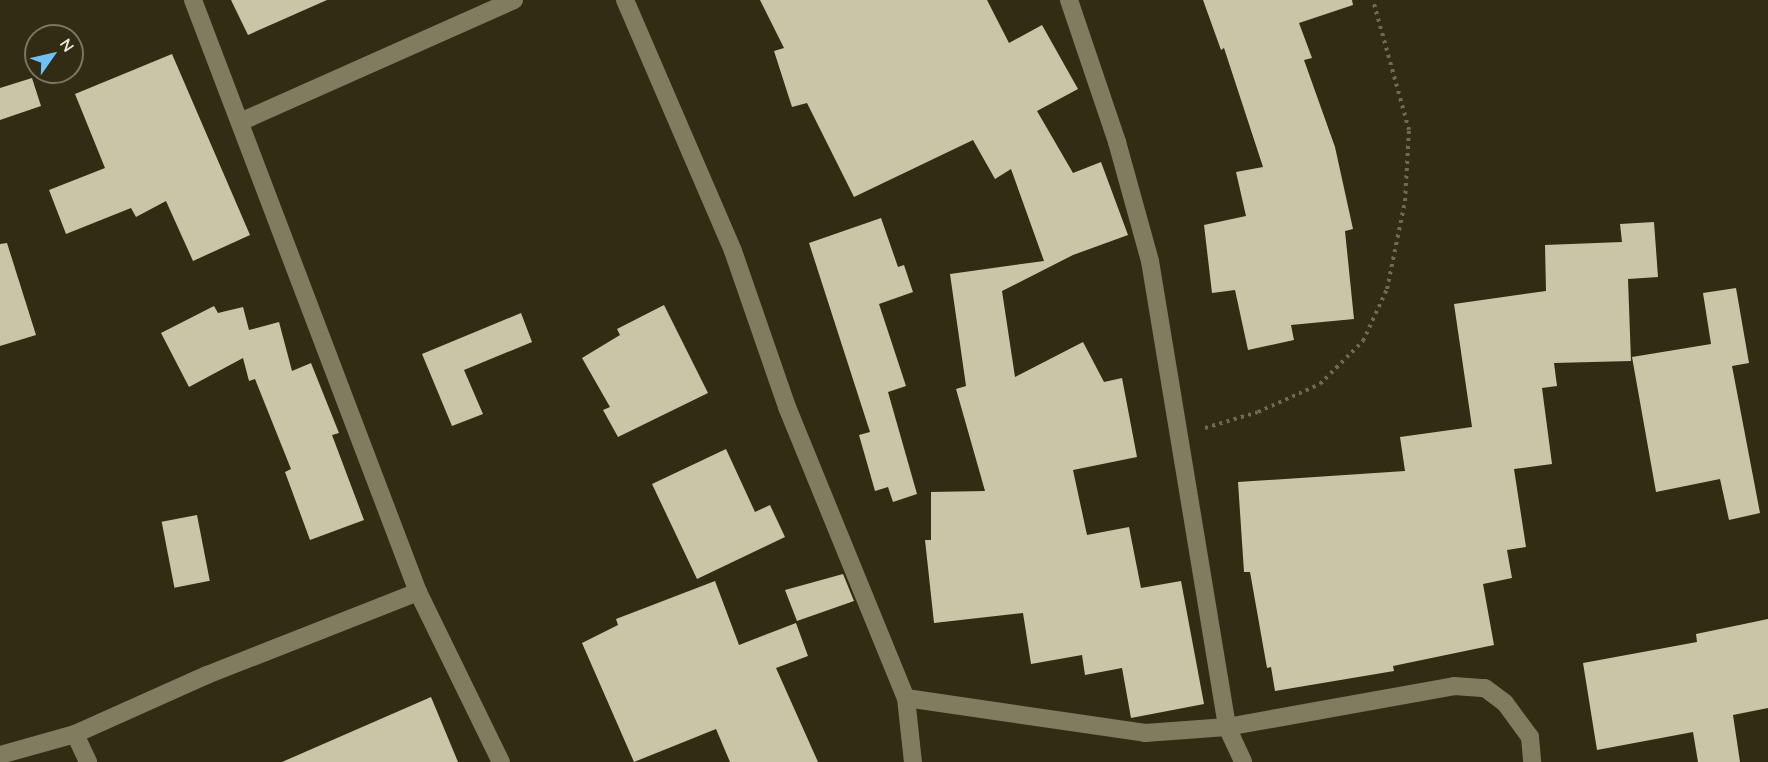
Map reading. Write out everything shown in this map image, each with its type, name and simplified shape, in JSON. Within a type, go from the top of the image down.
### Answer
[{"type":"street","points":[[193,0],[418,592],[501,762]]},
{"type":"street","points":[[240,122],[514,0]]},
{"type":"street","points":[[624,0],[733,251],[791,418],[906,698],[913,762]]},
{"type":"street","points":[[1069,0],[1117,142],[1150,261],[1179,436],[1187,503],[1227,728],[1243,762]]},
{"type":"street","points":[[0,755],[75,734],[207,675],[418,592]]},
{"type":"street","points":[[906,698],[1145,733],[1227,728],[1454,686],[1485,688],[1505,703],[1530,737],[1532,762]]},
{"type":"street","points":[[75,734],[88,762]]},
{"type":"path","points":[[1179,436],[1258,412],[1320,384],[1363,341],[1387,289],[1405,201],[1409,130],[1373,0]]},
{"type":"building","points":[[231,0],[327,0],[248,35]]},
{"type":"building","points":[[760,0],[987,0],[1009,43],[1042,25],[1078,89],[1037,111],[1073,173],[1101,162],[1128,235],[1073,255],[1002,291],[1015,377],[1083,342],[1104,382],[1122,378],[1137,457],[1073,470],[1087,535],[1129,527],[1141,588],[1181,581],[1204,704],[1131,718],[1122,668],[1085,675],[1082,655],[1031,664],[1023,613],[934,623],[925,540],[931,540],[931,492],[985,491],[956,389],[966,386],[950,274],[1044,261],[1011,169],[995,179],[973,140],[854,197],[807,103],[792,107],[774,51],[784,48]]},
{"type":"building","points":[[1203,0],[1352,0],[1353,5],[1299,23],[1312,58],[1304,60],[1335,147],[1353,229],[1345,231],[1354,319],[1291,325],[1294,340],[1248,350],[1235,290],[1212,293],[1204,225],[1246,216],[1236,172],[1263,167],[1224,48],[1221,50]]},
{"type":"building","points":[[172,54],[250,235],[193,261],[166,201],[136,217],[131,208],[66,234],[49,190],[105,168],[75,94]]},
{"type":"building","points":[[24,80],[24,84],[34,84],[41,106],[0,120],[0,88]]},
{"type":"building","points":[[881,218],[898,267],[904,265],[913,292],[879,304],[906,386],[888,392],[917,494],[893,502],[888,487],[875,491],[859,435],[870,432],[809,243]]},
{"type":"building","points":[[1654,222],[1658,277],[1628,279],[1631,361],[1554,363],[1557,386],[1542,388],[1552,464],[1514,469],[1526,547],[1507,550],[1512,578],[1483,584],[1494,645],[1393,666],[1394,671],[1275,691],[1271,667],[1267,668],[1250,572],[1244,572],[1238,482],[1405,471],[1400,437],[1472,427],[1454,304],[1546,291],[1545,245],[1622,242],[1620,224]]},
{"type":"building","points":[[7,243],[36,335],[0,346],[0,244]]},
{"type":"building","points":[[1736,288],[1749,363],[1732,366],[1760,513],[1729,520],[1720,479],[1656,492],[1632,357],[1711,344],[1703,293]]},
{"type":"building","points":[[664,305],[708,393],[618,437],[603,410],[610,407],[582,358],[620,335],[617,329]]},
{"type":"building","points":[[214,306],[218,313],[243,307],[249,330],[279,322],[292,371],[311,363],[339,433],[332,435],[364,520],[310,540],[285,472],[291,469],[255,379],[249,381],[243,358],[189,387],[161,333]]},
{"type":"building","points":[[521,313],[532,342],[464,370],[483,414],[452,426],[422,354]]},
{"type":"building","points":[[726,449],[755,512],[770,505],[785,537],[697,579],[652,484]]},
{"type":"building","points":[[197,515],[210,581],[174,588],[162,522]]},
{"type":"building","points":[[843,574],[854,601],[797,621],[785,590]]},
{"type":"building","points":[[715,581],[739,645],[796,623],[808,656],[776,668],[818,762],[730,762],[716,729],[634,762],[582,643],[618,625],[616,619]]},
{"type":"building","points":[[1768,619],[1768,708],[1733,715],[1740,762],[1698,762],[1693,732],[1597,750],[1583,663],[1697,642],[1696,634]]},
{"type":"building","points":[[431,697],[458,762],[282,762]]}]
